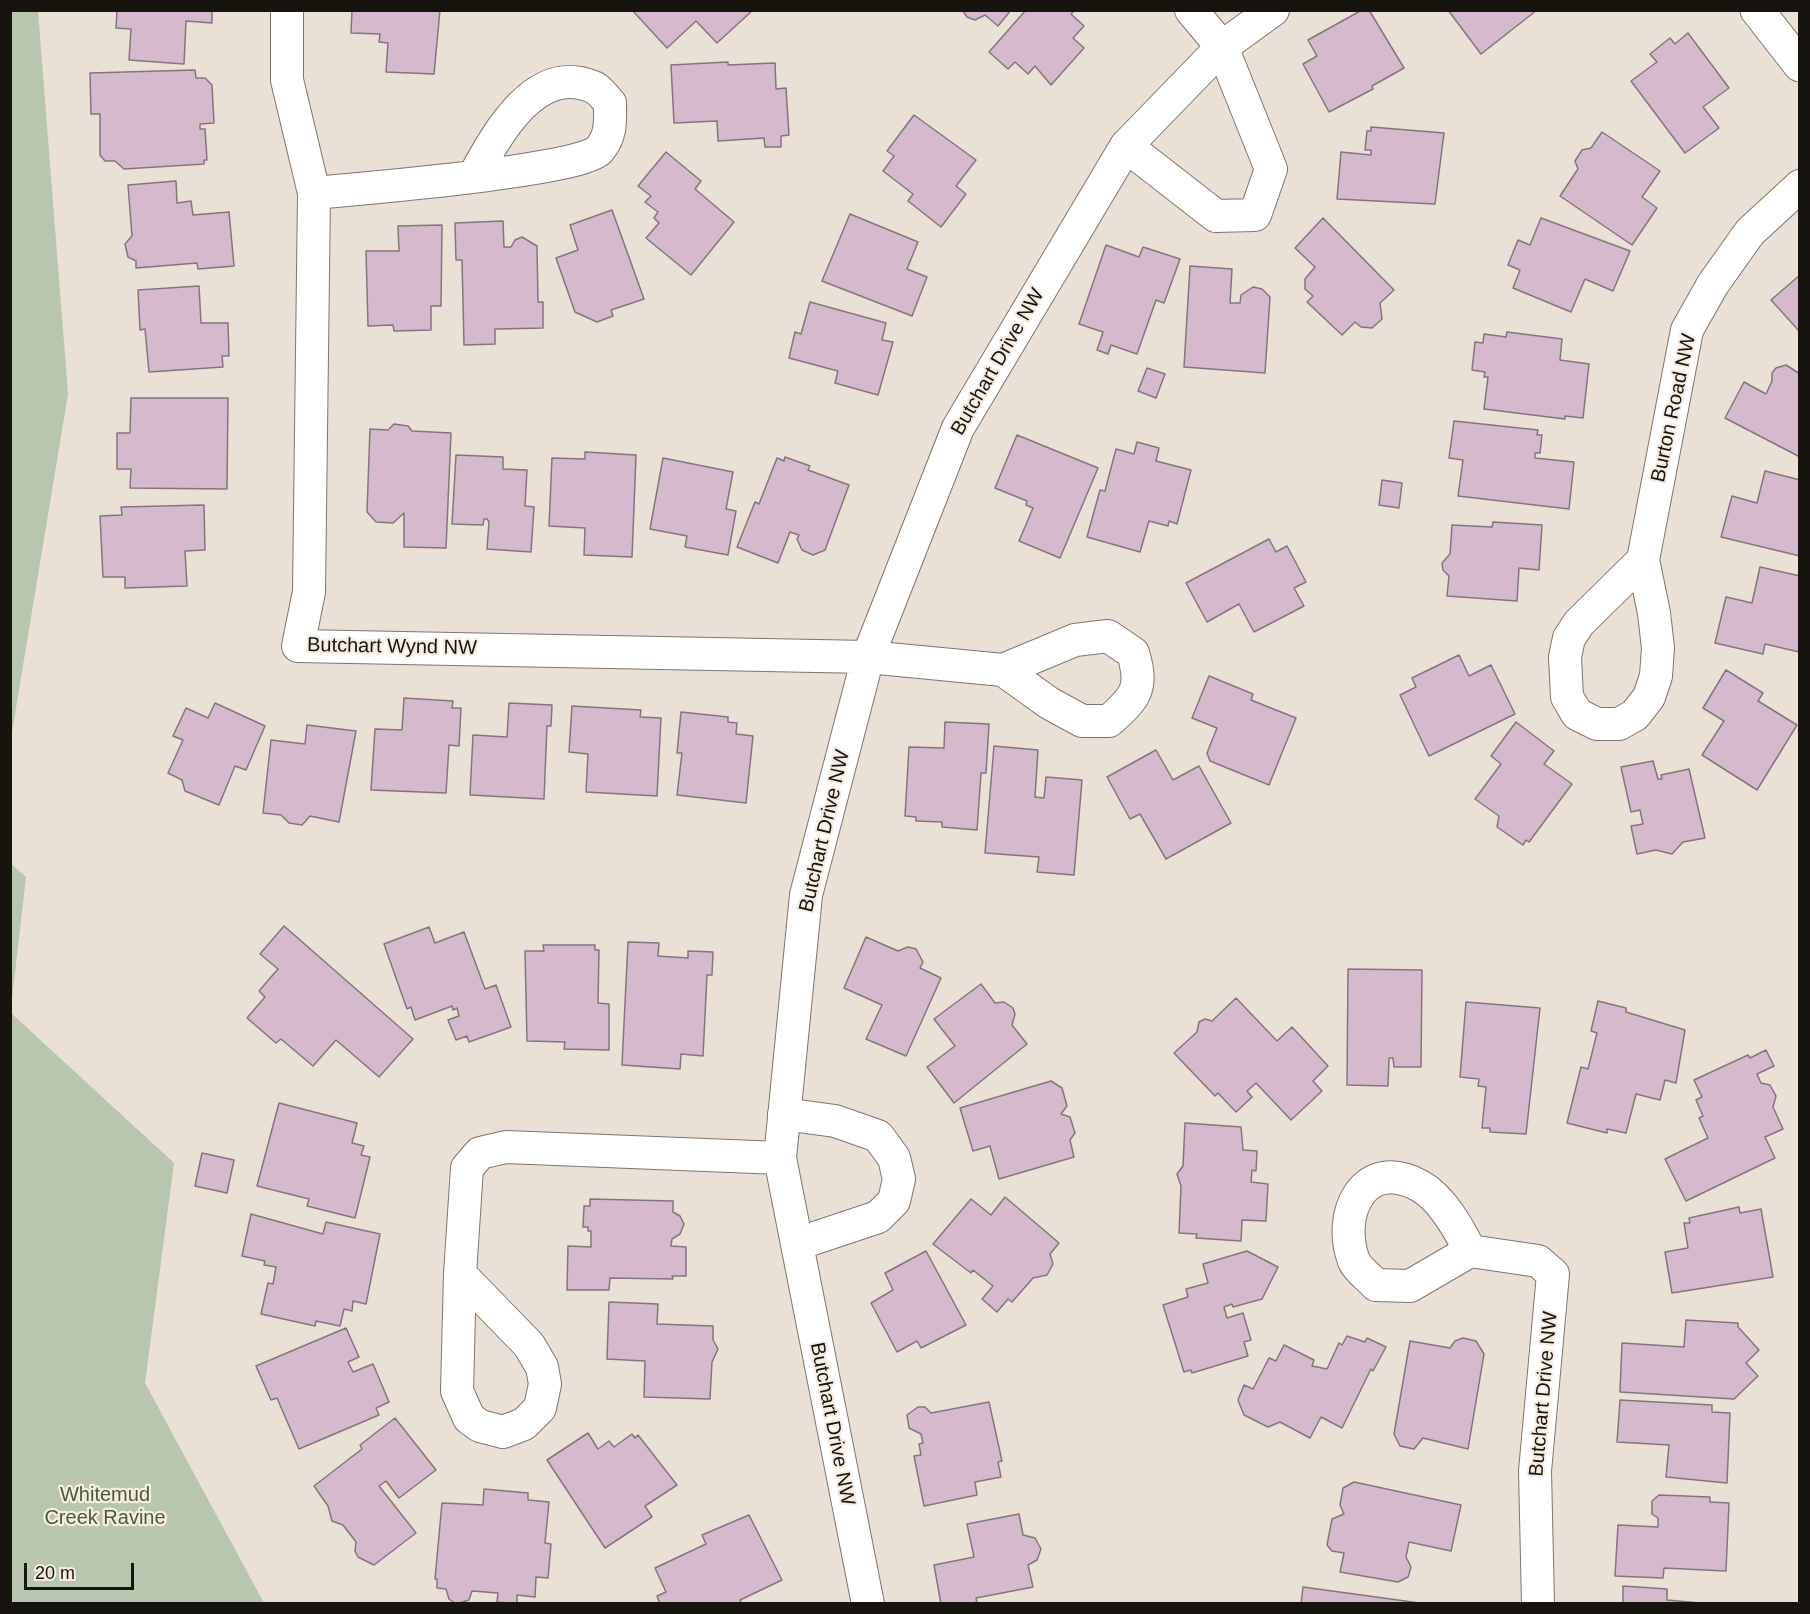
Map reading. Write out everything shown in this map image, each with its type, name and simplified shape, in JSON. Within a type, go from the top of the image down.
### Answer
[{"type":"street","name":"Butchart Wynd NW","points":[[287,10],[287,80],[314,194],[309,592],[298,646],[868,657]]},
{"type":"street","points":[[1126,146],[1216,216],[1255,215],[1270,169],[1222,47],[1191,10]]},
{"type":"street","name":"Butchart Drive NW","points":[[868,1604],[780,1158],[806,895],[868,657],[958,428],[1126,146],[1222,47],[1273,10]]},
{"type":"street","points":[[1757,10],[1800,64]]},
{"type":"street","points":[[314,194],[474,176]]},
{"type":"street","name":"Burton Road NW","points":[[1643,560],[1579,623],[1569,638],[1565,657],[1567,697],[1577,714],[1597,724],[1619,724],[1635,715],[1649,697],[1656,676],[1657,636],[1643,560],[1688,330],[1713,284],[1750,232],[1800,186]]},
{"type":"street","points":[[868,657],[1003,670]]},
{"type":"street","points":[[784,1114],[835,1121],[878,1136],[894,1158],[899,1179],[894,1201],[878,1217],[797,1244]]},
{"type":"street","points":[[460,1274],[466,1168],[480,1153],[506,1147],[780,1158]]},
{"type":"street","name":"Butchart Drive NW","points":[[1470,1251],[1538,1261],[1553,1274],[1535,1471],[1538,1604]]},
{"type":"green space","points":[[10,11],[38,11],[68,394],[11,738]]},
{"type":"green space","points":[[11,864],[26,877],[11,1007]]},
{"type":"green space","name":"Whitemud Creek Ravine","points":[[11,1013],[174,1163],[145,1383],[264,1603],[11,1603]]},
{"type":"building","points":[[117,10],[212,10],[212,23],[186,21],[184,64],[129,60],[131,29],[116,28]]},
{"type":"building","points":[[352,10],[440,10],[434,74],[386,72],[388,43],[379,42],[380,34],[351,33]]},
{"type":"building","points":[[632,10],[753,10],[717,43],[696,21],[667,48]]},
{"type":"building","points":[[1011,10],[998,26],[985,15],[975,20],[967,17],[963,11]]},
{"type":"building","points":[[1026,10],[1075,10],[1071,14],[1084,26],[1073,38],[1084,48],[1051,85],[1035,66],[1028,74],[1015,62],[1008,69],[989,52]]},
{"type":"building","points":[[1362,10],[1369,10],[1404,68],[1372,86],[1373,89],[1329,112],[1303,64],[1317,56],[1308,40]]},
{"type":"building","points":[[1448,10],[1537,10],[1481,54]]},
{"type":"building","points":[[1688,33],[1729,88],[1703,107],[1719,128],[1685,153],[1631,81],[1657,62],[1650,54],[1670,38],[1675,44]]},
{"type":"building","points":[[728,62],[728,65],[775,63],[776,89],[786,88],[789,135],[781,136],[781,147],[765,147],[764,138],[718,141],[717,121],[674,123],[671,65]]},
{"type":"building","points":[[195,70],[196,78],[205,78],[212,85],[214,123],[200,124],[200,129],[205,129],[207,160],[204,160],[204,164],[124,169],[115,161],[105,161],[100,155],[100,114],[91,114],[90,73]]},
{"type":"building","points":[[914,115],[976,160],[956,186],[966,194],[941,227],[908,201],[913,194],[883,171],[894,156],[887,151]]},
{"type":"building","points":[[1371,127],[1444,133],[1435,204],[1337,199],[1341,152],[1371,155],[1371,150],[1365,150],[1367,131],[1371,131]]},
{"type":"building","points":[[1602,132],[1660,171],[1642,197],[1657,208],[1632,245],[1560,196],[1578,169],[1575,161],[1582,150],[1591,148]]},
{"type":"building","points":[[666,152],[701,181],[695,189],[734,222],[691,275],[646,238],[659,223],[654,218],[658,212],[645,202],[651,196],[638,186]]},
{"type":"building","points":[[176,181],[177,203],[191,201],[193,215],[229,212],[234,266],[198,269],[197,263],[136,268],[136,261],[128,257],[125,244],[132,236],[128,185]]},
{"type":"building","points":[[612,210],[644,299],[611,310],[613,316],[597,322],[575,312],[556,258],[578,250],[570,225]]},
{"type":"building","points":[[850,214],[918,242],[907,269],[927,277],[912,316],[822,281]]},
{"type":"building","points":[[1323,218],[1394,290],[1380,303],[1382,319],[1372,328],[1361,327],[1355,322],[1342,335],[1307,302],[1313,296],[1305,289],[1305,279],[1315,267],[1295,248]]},
{"type":"building","points":[[1541,218],[1630,251],[1613,291],[1585,279],[1571,312],[1513,288],[1520,270],[1508,265],[1518,240],[1530,245]]},
{"type":"building","points":[[503,221],[504,247],[511,247],[515,240],[522,237],[537,246],[538,302],[543,302],[543,328],[495,329],[495,344],[464,345],[462,260],[456,260],[455,223]]},
{"type":"building","points":[[442,225],[441,306],[431,306],[431,330],[394,331],[393,325],[368,326],[366,251],[399,251],[398,226]]},
{"type":"building","points":[[1106,245],[1139,257],[1143,247],[1180,259],[1164,303],[1156,300],[1137,354],[1111,345],[1108,354],[1097,350],[1103,332],[1079,324]]},
{"type":"building","points":[[1190,266],[1232,269],[1230,303],[1240,303],[1241,295],[1253,287],[1262,289],[1270,297],[1265,373],[1184,367]]},
{"type":"building","points":[[1800,275],[1800,332],[1771,300]]},
{"type":"building","points":[[199,286],[201,323],[228,323],[229,356],[222,356],[223,367],[149,372],[145,329],[140,330],[138,290]]},
{"type":"building","points":[[810,302],[886,323],[882,340],[893,342],[878,395],[835,383],[838,371],[789,358],[795,332],[801,334]]},
{"type":"building","points":[[1507,332],[1562,339],[1560,360],[1589,364],[1583,418],[1565,416],[1565,419],[1484,409],[1488,377],[1484,377],[1485,372],[1472,370],[1475,342],[1483,343],[1484,334],[1506,337]]},
{"type":"building","points":[[1786,365],[1800,374],[1800,457],[1725,418],[1744,382],[1766,394],[1772,381],[1772,373],[1776,368]]},
{"type":"building","points":[[1147,368],[1165,374],[1156,398],[1138,391]]},
{"type":"building","points":[[131,398],[228,398],[227,489],[130,488],[131,469],[117,469],[117,433],[130,433]]},
{"type":"building","points":[[1454,421],[1538,430],[1537,435],[1542,435],[1540,453],[1535,453],[1535,458],[1574,462],[1569,509],[1458,496],[1463,460],[1449,458]]},
{"type":"building","points":[[394,424],[408,426],[412,431],[451,433],[446,548],[404,547],[404,513],[393,523],[376,522],[367,512],[370,429],[388,430]]},
{"type":"building","points":[[1017,435],[1098,468],[1060,558],[1019,541],[1033,508],[1026,505],[1027,501],[995,488]]},
{"type":"building","points":[[1137,442],[1159,448],[1156,461],[1191,470],[1177,524],[1169,521],[1168,526],[1149,521],[1140,552],[1087,537],[1100,490],[1105,491],[1116,449],[1134,454]]},
{"type":"building","points":[[585,452],[636,455],[632,557],[584,555],[585,528],[549,526],[552,458],[585,459]]},
{"type":"building","points":[[456,455],[503,457],[503,469],[527,470],[525,506],[534,507],[531,552],[487,549],[489,522],[487,519],[484,519],[483,525],[452,524]]},
{"type":"building","points":[[785,457],[810,466],[808,470],[849,485],[825,550],[813,555],[802,550],[797,539],[799,535],[790,532],[778,563],[737,547],[755,502],[759,504],[777,458],[784,461]]},
{"type":"building","points":[[663,458],[733,472],[726,509],[736,511],[728,555],[685,547],[687,536],[650,529]]},
{"type":"building","points":[[1765,471],[1800,480],[1800,556],[1721,537],[1732,496],[1757,503]]},
{"type":"building","points":[[1382,480],[1402,483],[1399,508],[1379,505]]},
{"type":"building","points":[[204,505],[205,550],[185,551],[187,586],[125,588],[125,577],[103,577],[100,516],[122,515],[121,507]]},
{"type":"building","points":[[1493,522],[1542,525],[1539,570],[1519,568],[1517,601],[1447,596],[1449,576],[1443,570],[1442,563],[1450,554],[1452,525],[1492,527]]},
{"type":"building","points":[[1269,539],[1276,552],[1287,546],[1306,582],[1294,588],[1304,606],[1254,632],[1239,604],[1207,622],[1186,583]]},
{"type":"building","points":[[1760,567],[1800,576],[1799,652],[1765,644],[1763,654],[1715,643],[1726,597],[1752,603]]},
{"type":"building","points":[[1459,655],[1469,676],[1491,665],[1515,714],[1429,756],[1400,695],[1416,687],[1412,678]]},
{"type":"building","points":[[1726,670],[1763,693],[1758,701],[1797,725],[1757,790],[1702,755],[1724,721],[1703,708]]},
{"type":"building","points":[[1209,676],[1253,694],[1251,700],[1296,718],[1269,785],[1210,761],[1207,753],[1217,728],[1192,718]]},
{"type":"building","points":[[404,698],[453,701],[452,708],[461,708],[459,746],[449,745],[446,793],[371,790],[375,729],[402,730]]},
{"type":"building","points":[[215,703],[265,726],[246,770],[235,766],[219,805],[185,791],[182,780],[168,773],[183,740],[173,736],[186,708],[208,718]]},
{"type":"building","points":[[509,703],[552,705],[551,726],[547,726],[544,799],[470,795],[473,735],[507,737]]},
{"type":"building","points":[[572,706],[641,710],[640,717],[661,718],[657,796],[586,792],[588,754],[569,752]]},
{"type":"building","points":[[681,712],[728,717],[728,722],[737,723],[736,734],[753,736],[746,803],[677,795],[682,753],[677,753]]},
{"type":"building","points":[[945,722],[989,724],[986,773],[981,773],[977,830],[942,827],[942,822],[916,821],[916,817],[905,816],[909,747],[944,748]]},
{"type":"building","points":[[1516,722],[1554,751],[1544,764],[1572,784],[1529,842],[1526,840],[1523,845],[1497,827],[1499,816],[1475,799],[1501,764],[1491,756]]},
{"type":"building","points":[[307,725],[356,731],[339,822],[310,816],[302,825],[289,823],[281,815],[263,813],[271,740],[305,744]]},
{"type":"building","points":[[994,746],[1038,750],[1035,797],[1044,798],[1046,777],[1082,780],[1074,875],[1037,872],[1039,857],[985,853]]},
{"type":"building","points":[[1156,750],[1173,780],[1199,766],[1231,823],[1166,859],[1140,814],[1130,819],[1107,777]]},
{"type":"building","points":[[1653,761],[1658,779],[1662,779],[1661,775],[1689,769],[1705,838],[1683,842],[1672,854],[1656,850],[1637,854],[1631,826],[1643,824],[1640,810],[1631,812],[1621,767]]},
{"type":"building","points":[[284,926],[413,1039],[379,1077],[336,1040],[313,1066],[281,1039],[276,1043],[247,1018],[265,997],[259,991],[278,969],[260,954]]},
{"type":"building","points":[[429,927],[435,943],[464,932],[485,989],[496,985],[511,1027],[469,1042],[467,1036],[456,1040],[448,1020],[459,1016],[457,1008],[453,1010],[452,1006],[415,1020],[411,1007],[407,1009],[384,944]]},
{"type":"building","points":[[866,937],[898,951],[908,947],[916,949],[923,962],[920,968],[941,978],[906,1056],[866,1039],[882,1005],[844,988]]},
{"type":"building","points":[[628,942],[659,943],[658,956],[688,958],[688,951],[713,952],[712,975],[707,975],[703,1056],[681,1054],[680,1069],[622,1065]]},
{"type":"building","points":[[543,945],[595,945],[595,950],[599,950],[598,1003],[609,1004],[609,1050],[564,1049],[565,1042],[527,1041],[525,951],[544,951]]},
{"type":"building","points":[[1348,969],[1422,970],[1421,1067],[1394,1067],[1393,1058],[1389,1058],[1388,1086],[1347,1085]]},
{"type":"building","points":[[981,984],[995,1003],[1004,1002],[1013,1008],[1015,1014],[1012,1025],[1027,1044],[954,1103],[927,1067],[955,1046],[934,1019]]},
{"type":"building","points":[[1236,998],[1277,1041],[1292,1027],[1328,1066],[1313,1081],[1322,1091],[1291,1120],[1256,1083],[1247,1091],[1252,1097],[1236,1112],[1218,1093],[1215,1096],[1174,1053],[1197,1032],[1199,1022],[1205,1019],[1212,1021]]},
{"type":"building","points":[[1598,1001],[1626,1008],[1626,1012],[1685,1030],[1676,1083],[1665,1080],[1660,1100],[1636,1094],[1626,1133],[1607,1129],[1607,1133],[1567,1123],[1581,1067],[1588,1069],[1597,1033],[1591,1031]]},
{"type":"building","points":[[1466,1002],[1540,1008],[1526,1134],[1490,1132],[1490,1128],[1482,1128],[1486,1087],[1478,1086],[1479,1079],[1460,1077]]},
{"type":"building","points":[[1766,1050],[1774,1066],[1757,1074],[1761,1083],[1770,1085],[1776,1096],[1773,1107],[1783,1129],[1765,1137],[1775,1158],[1686,1201],[1665,1159],[1708,1138],[1699,1118],[1703,1116],[1696,1100],[1702,1097],[1694,1080],[1748,1055],[1750,1058]]},
{"type":"building","points":[[1051,1081],[1062,1088],[1067,1106],[1061,1114],[1070,1117],[1075,1133],[1070,1140],[1074,1157],[999,1179],[990,1146],[973,1151],[960,1108]]},
{"type":"building","points":[[279,1103],[357,1123],[352,1143],[364,1146],[361,1155],[370,1157],[355,1218],[307,1206],[309,1199],[257,1186]]},
{"type":"building","points":[[1185,1123],[1241,1127],[1243,1150],[1257,1151],[1256,1171],[1252,1170],[1251,1182],[1268,1184],[1266,1221],[1242,1220],[1241,1241],[1196,1238],[1197,1234],[1179,1233],[1181,1186],[1177,1174],[1183,1166]]},
{"type":"building","points":[[202,1153],[234,1160],[227,1193],[195,1186]]},
{"type":"building","points":[[1005,1197],[1059,1243],[1050,1254],[1053,1264],[1047,1275],[1033,1278],[1012,1302],[1008,1299],[997,1312],[982,1299],[993,1286],[973,1270],[971,1273],[933,1244],[971,1199],[991,1215]]},
{"type":"building","points":[[590,1199],[673,1201],[673,1212],[680,1216],[684,1224],[680,1234],[672,1239],[671,1246],[686,1247],[686,1276],[672,1276],[673,1279],[610,1278],[609,1290],[567,1290],[568,1246],[591,1247],[591,1231],[588,1231],[588,1227],[583,1227],[584,1206],[590,1206]]},
{"type":"building","points":[[1739,1207],[1740,1213],[1761,1209],[1773,1277],[1672,1293],[1665,1252],[1688,1248],[1684,1223],[1690,1223],[1689,1218]]},
{"type":"building","points":[[251,1214],[323,1234],[326,1222],[380,1234],[366,1304],[353,1301],[352,1311],[344,1309],[340,1326],[316,1321],[315,1326],[261,1314],[268,1283],[273,1284],[276,1267],[264,1265],[265,1261],[242,1256]]},
{"type":"building","points":[[926,1251],[966,1325],[921,1348],[917,1341],[897,1352],[871,1303],[893,1290],[885,1273]]},
{"type":"building","points":[[1247,1251],[1278,1267],[1262,1299],[1233,1307],[1232,1304],[1224,1307],[1227,1318],[1243,1313],[1251,1340],[1244,1342],[1248,1356],[1192,1373],[1191,1370],[1184,1372],[1163,1305],[1188,1297],[1186,1289],[1208,1283],[1203,1264]]},
{"type":"building","points":[[609,1302],[658,1304],[657,1324],[713,1326],[713,1340],[718,1349],[712,1362],[710,1399],[644,1397],[645,1361],[607,1359]]},
{"type":"building","points":[[1686,1320],[1738,1323],[1738,1327],[1759,1350],[1746,1363],[1758,1376],[1734,1399],[1620,1392],[1622,1343],[1684,1347]]},
{"type":"building","points":[[346,1328],[359,1357],[348,1362],[353,1372],[373,1364],[389,1402],[376,1408],[379,1415],[299,1449],[277,1398],[271,1400],[256,1366]]},
{"type":"building","points":[[1347,1336],[1365,1342],[1367,1338],[1386,1347],[1373,1371],[1371,1369],[1342,1428],[1321,1417],[1310,1438],[1280,1422],[1268,1427],[1244,1415],[1238,1400],[1244,1385],[1253,1389],[1269,1358],[1276,1361],[1284,1345],[1314,1360],[1312,1366],[1327,1369],[1339,1343],[1342,1345]]},
{"type":"building","points":[[1463,1338],[1476,1341],[1484,1354],[1468,1449],[1423,1438],[1414,1449],[1400,1446],[1394,1434],[1410,1341],[1450,1348],[1455,1341]]},
{"type":"building","points":[[1620,1400],[1712,1405],[1712,1412],[1730,1413],[1727,1483],[1666,1477],[1669,1445],[1617,1442]]},
{"type":"building","points":[[989,1402],[1002,1461],[998,1462],[1001,1477],[975,1482],[977,1495],[924,1506],[914,1456],[921,1455],[919,1444],[923,1443],[921,1434],[909,1428],[907,1415],[918,1407],[925,1407],[931,1413]]},
{"type":"building","points":[[395,1418],[436,1470],[399,1498],[386,1481],[379,1486],[416,1533],[374,1565],[358,1557],[355,1551],[356,1542],[343,1525],[332,1521],[328,1506],[314,1486],[362,1449],[360,1445]]},
{"type":"building","points":[[588,1433],[598,1449],[609,1441],[614,1447],[632,1434],[635,1438],[638,1435],[677,1485],[645,1506],[652,1517],[605,1548],[547,1460]]},
{"type":"building","points":[[1354,1482],[1461,1505],[1451,1551],[1409,1542],[1406,1557],[1411,1567],[1408,1577],[1398,1582],[1340,1572],[1344,1553],[1332,1551],[1327,1545],[1332,1519],[1344,1514],[1340,1505],[1343,1488]]},
{"type":"building","points":[[484,1489],[528,1493],[528,1500],[549,1502],[545,1543],[551,1544],[548,1578],[536,1577],[535,1597],[517,1595],[517,1604],[497,1602],[498,1593],[472,1591],[469,1600],[456,1604],[449,1599],[446,1589],[437,1588],[437,1579],[435,1579],[442,1503],[483,1505]]},
{"type":"building","points":[[1659,1495],[1710,1497],[1710,1502],[1729,1503],[1726,1571],[1664,1568],[1663,1578],[1615,1576],[1618,1525],[1658,1527],[1658,1518],[1652,1514],[1652,1501]]},
{"type":"building","points":[[1019,1514],[1023,1535],[1035,1538],[1041,1549],[1037,1560],[1028,1565],[1033,1587],[976,1598],[977,1602],[969,1604],[941,1604],[934,1565],[974,1557],[967,1524]]},
{"type":"building","points":[[749,1515],[782,1580],[740,1600],[742,1604],[660,1604],[657,1596],[666,1592],[655,1568],[706,1544],[702,1535]]},
{"type":"building","points":[[1623,1586],[1667,1589],[1667,1600],[1712,1604],[1623,1604]]},
{"type":"building","points":[[1303,1587],[1427,1604],[1301,1604]]}]
